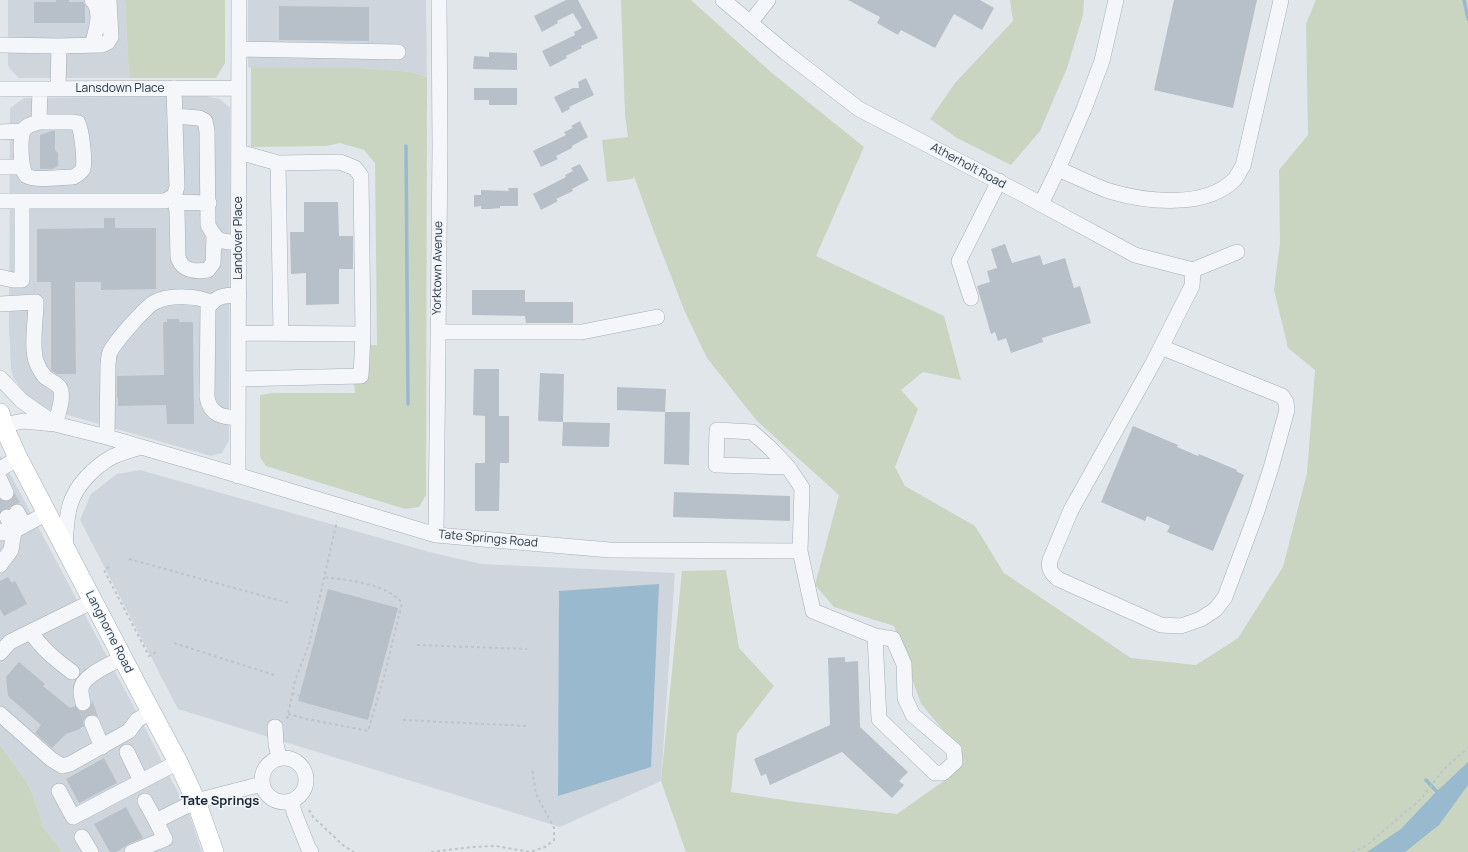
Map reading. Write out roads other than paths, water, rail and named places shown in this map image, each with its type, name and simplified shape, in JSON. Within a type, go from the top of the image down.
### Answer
[{"type":"main road","name":"Langhorne Road","points":[[1,422],[18,458],[122,658],[178,762],[196,801],[214,852]]},
{"type":"street","points":[[92,0],[98,11],[92,45]]},
{"type":"street","points":[[0,45],[59,46],[92,45],[108,42],[111,37],[109,0]]},
{"type":"street","name":"Landover Place","points":[[238,476],[239,0]]},
{"type":"street","name":"Yorktown Avenue","points":[[436,535],[440,153],[439,0]]},
{"type":"street","name":"Atherholt Road","points":[[723,0],[785,52],[859,109],[1135,255],[1193,270]]},
{"type":"street","points":[[750,23],[768,0]]},
{"type":"street","points":[[1041,204],[1058,169],[1102,61],[1116,0]]},
{"type":"street","points":[[1058,169],[1109,190],[1145,199],[1175,201],[1207,196],[1222,189],[1236,178],[1243,166],[1281,0]]},
{"type":"street","points":[[58,89],[59,46]]},
{"type":"street","points":[[239,49],[398,52]]},
{"type":"street","points":[[174,88],[177,187],[175,199],[177,211],[179,262],[186,269],[198,272],[208,270],[213,263],[214,236]]},
{"type":"street","name":"Lansdown Place","points":[[0,89],[239,88]]},
{"type":"street","points":[[39,122],[40,89]]},
{"type":"street","points":[[175,116],[199,118],[205,121],[207,130],[209,203],[208,225],[214,236],[224,242],[239,242]]},
{"type":"street","points":[[0,132],[23,131],[28,126],[39,122],[78,123],[81,129],[83,163],[82,170],[78,175],[73,177],[25,172],[0,167]]},
{"type":"street","points":[[23,131],[25,172]]},
{"type":"street","points":[[238,379],[361,376],[363,334],[361,176],[355,168],[340,162],[278,163],[239,152]]},
{"type":"street","points":[[278,163],[281,333]]},
{"type":"street","points":[[971,298],[959,261],[999,182]]},
{"type":"street","points":[[0,201],[175,199],[209,203]]},
{"type":"street","points":[[0,277],[22,280],[22,201]]},
{"type":"street","points":[[1161,347],[1282,396],[1286,402],[1283,427],[1271,468],[1256,514],[1225,597],[1216,609],[1201,619],[1181,626],[1161,625],[1154,622],[1058,579],[1052,574],[1048,567],[1071,510],[1161,347],[1192,286],[1193,270],[1238,252]]},
{"type":"street","points":[[209,306],[216,298],[226,295],[239,295]]},
{"type":"street","points":[[107,437],[109,353],[146,309],[154,302],[164,299],[197,297],[206,299],[209,306],[206,397],[208,406],[214,412],[221,415],[238,418]]},
{"type":"street","points":[[0,304],[36,302],[35,360],[40,371],[46,378],[59,386],[61,390],[59,412],[55,424]]},
{"type":"street","points":[[438,332],[582,332],[657,317]]},
{"type":"street","points":[[239,333],[363,334]]},
{"type":"street","name":"Tate Springs Road","points":[[0,378],[22,401],[55,424]]},
{"type":"street","name":"Tate Springs Road","points":[[1,422],[23,421],[55,424],[107,437],[436,535],[610,550],[800,551]]},
{"type":"street","points":[[788,467],[716,465],[717,430],[752,432],[788,467],[802,488],[800,551],[813,611],[875,636],[893,639],[904,664],[905,698],[913,715],[954,750],[955,762],[943,773],[935,773],[879,719],[875,636]]},
{"type":"street","points":[[65,548],[70,503],[79,486],[93,470],[113,457],[141,447]]},
{"type":"street","points":[[0,469],[18,458]]},
{"type":"street","points":[[0,565],[11,550],[13,523],[47,513]]},
{"type":"street","points":[[0,653],[10,642],[93,601]]},
{"type":"street","points":[[31,632],[39,644],[48,653],[72,672]]},
{"type":"street","points":[[83,703],[81,691],[82,685],[87,679],[107,665],[122,658]]},
{"type":"street","points":[[0,714],[51,759],[62,766],[70,764],[129,731],[136,720],[151,712]]},
{"type":"street","points":[[279,758],[276,744],[281,723]]},
{"type":"street","points":[[92,724],[102,747]]},
{"type":"street","points":[[127,752],[141,781]]},
{"type":"street","points":[[286,757],[293,759],[299,763],[307,775],[305,790],[300,796],[292,801],[280,802],[273,799],[267,794],[262,784],[263,772],[266,766],[279,758],[286,757]]},
{"type":"street","points":[[60,791],[73,817],[178,762]]},
{"type":"street","points":[[156,821],[196,801],[262,784]]},
{"type":"street","points":[[292,801],[294,812],[311,852]]},
{"type":"street","points":[[132,852],[165,838],[146,802]]},
{"type":"street","points":[[82,837],[91,852]]},
{"type":"water","points":[[659,584],[651,767],[558,796],[559,591]]},
{"type":"water","points":[[1468,762],[1468,785],[1439,825],[1405,852],[1367,852],[1401,829],[1433,795]]},
{"type":"waterway","points":[[1464,0],[1468,19]]},
{"type":"waterway","points":[[406,146],[408,404]]},
{"type":"waterway","points":[[1426,780],[1440,795]]},
{"type":"tunnel","points":[[6,493],[17,512]]},
{"type":"tunnel","points":[[0,504],[7,517]]},
{"type":"tunnel","points":[[83,703],[92,723]]},
{"type":"district","name":"Tate Springs","points":[[220,801]]}]
